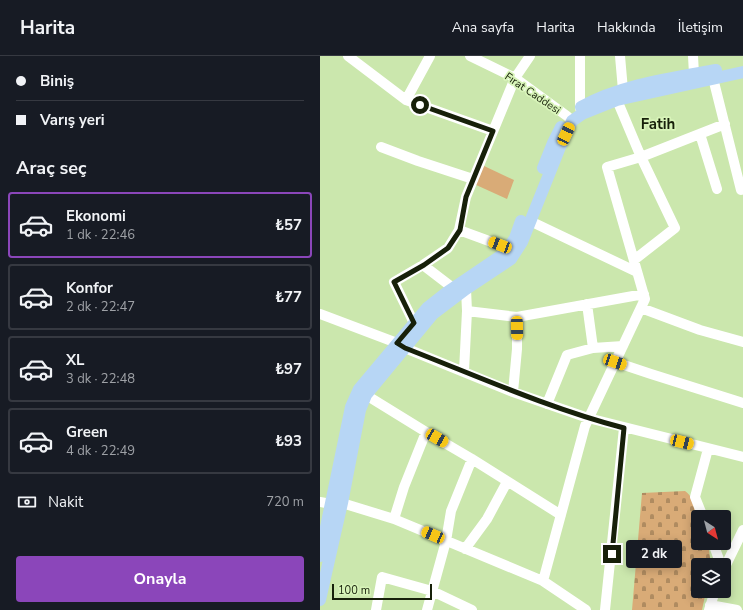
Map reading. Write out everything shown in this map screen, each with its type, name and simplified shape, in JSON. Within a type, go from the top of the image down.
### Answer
[{"type":"main road","points":[[320,600],[331,503],[366,395],[401,346],[414,323],[427,308],[453,288],[505,253],[515,238],[553,143],[575,115],[620,94],[694,74],[743,64]]},
{"type":"main road","points":[[620,94],[743,72]]},
{"type":"main road","points":[[320,556],[351,407],[359,389],[433,314],[466,289],[511,259],[522,242],[575,115]]},
{"type":"street","points":[[348,56],[406,100],[493,131]]},
{"type":"street","points":[[406,100],[430,56]]},
{"type":"street","points":[[414,323],[394,282],[424,265],[448,248],[460,230],[466,197],[473,179],[515,78],[530,56]]},
{"type":"street","points":[[575,115],[580,56]]},
{"type":"street","points":[[620,56],[620,94],[641,157],[675,228],[634,260]]},
{"type":"street","points":[[693,56],[694,74]]},
{"type":"street","name":"Fırat Caddesi","points":[[473,57],[515,78],[575,115]]},
{"type":"street","points":[[713,78],[741,190]]},
{"type":"street","points":[[543,581],[585,426],[645,299],[607,168],[641,157],[724,124]]},
{"type":"street","points":[[700,134],[717,189]]},
{"type":"street","points":[[381,147],[473,179]]},
{"type":"street","points":[[530,221],[638,272]]},
{"type":"street","points":[[460,230],[508,248]]},
{"type":"street","points":[[424,265],[453,288]]},
{"type":"street","points":[[464,371],[467,311],[466,289]]},
{"type":"street","points":[[467,311],[516,316],[644,294]]},
{"type":"street","points":[[587,304],[593,348]]},
{"type":"street","points":[[641,308],[700,330],[743,342]]},
{"type":"street","points":[[320,314],[513,392],[588,418],[743,458]]},
{"type":"street","points":[[513,392],[517,350],[516,316]]},
{"type":"street","points":[[547,404],[567,355],[593,348],[623,346]]},
{"type":"street","points":[[615,362],[743,403]]},
{"type":"street","points":[[366,395],[561,515]]},
{"type":"street","points":[[605,610],[624,428]]},
{"type":"street","points":[[394,519],[404,487],[426,432]]},
{"type":"street","points":[[700,510],[695,497],[708,449]]},
{"type":"street","points":[[427,610],[446,541],[451,511],[472,459]]},
{"type":"street","points":[[465,549],[487,520],[507,482]]},
{"type":"street","points":[[331,503],[394,519],[543,581],[586,610]]},
{"type":"street","points":[[731,560],[739,549],[743,530]]},
{"type":"street","points":[[376,610],[382,577],[432,591],[472,610]]},
{"type":"street","points":[[709,607],[738,610]]},
{"type":"green space","points":[[482,165],[514,180],[507,199],[474,184]]},
{"type":"green space","points":[[685,491],[690,496],[696,510],[691,510],[691,550],[709,550],[710,558],[691,558],[691,598],[705,598],[702,610],[632,610],[642,493]]},
{"type":"district","name":"Fatih","points":[[658,124]]},
{"type":"route","points":[[420,105],[493,131],[466,197],[460,230],[448,248],[424,265],[394,282],[396,289],[414,323],[397,343],[405,348],[513,392],[588,418],[624,428],[612,554]]}]
